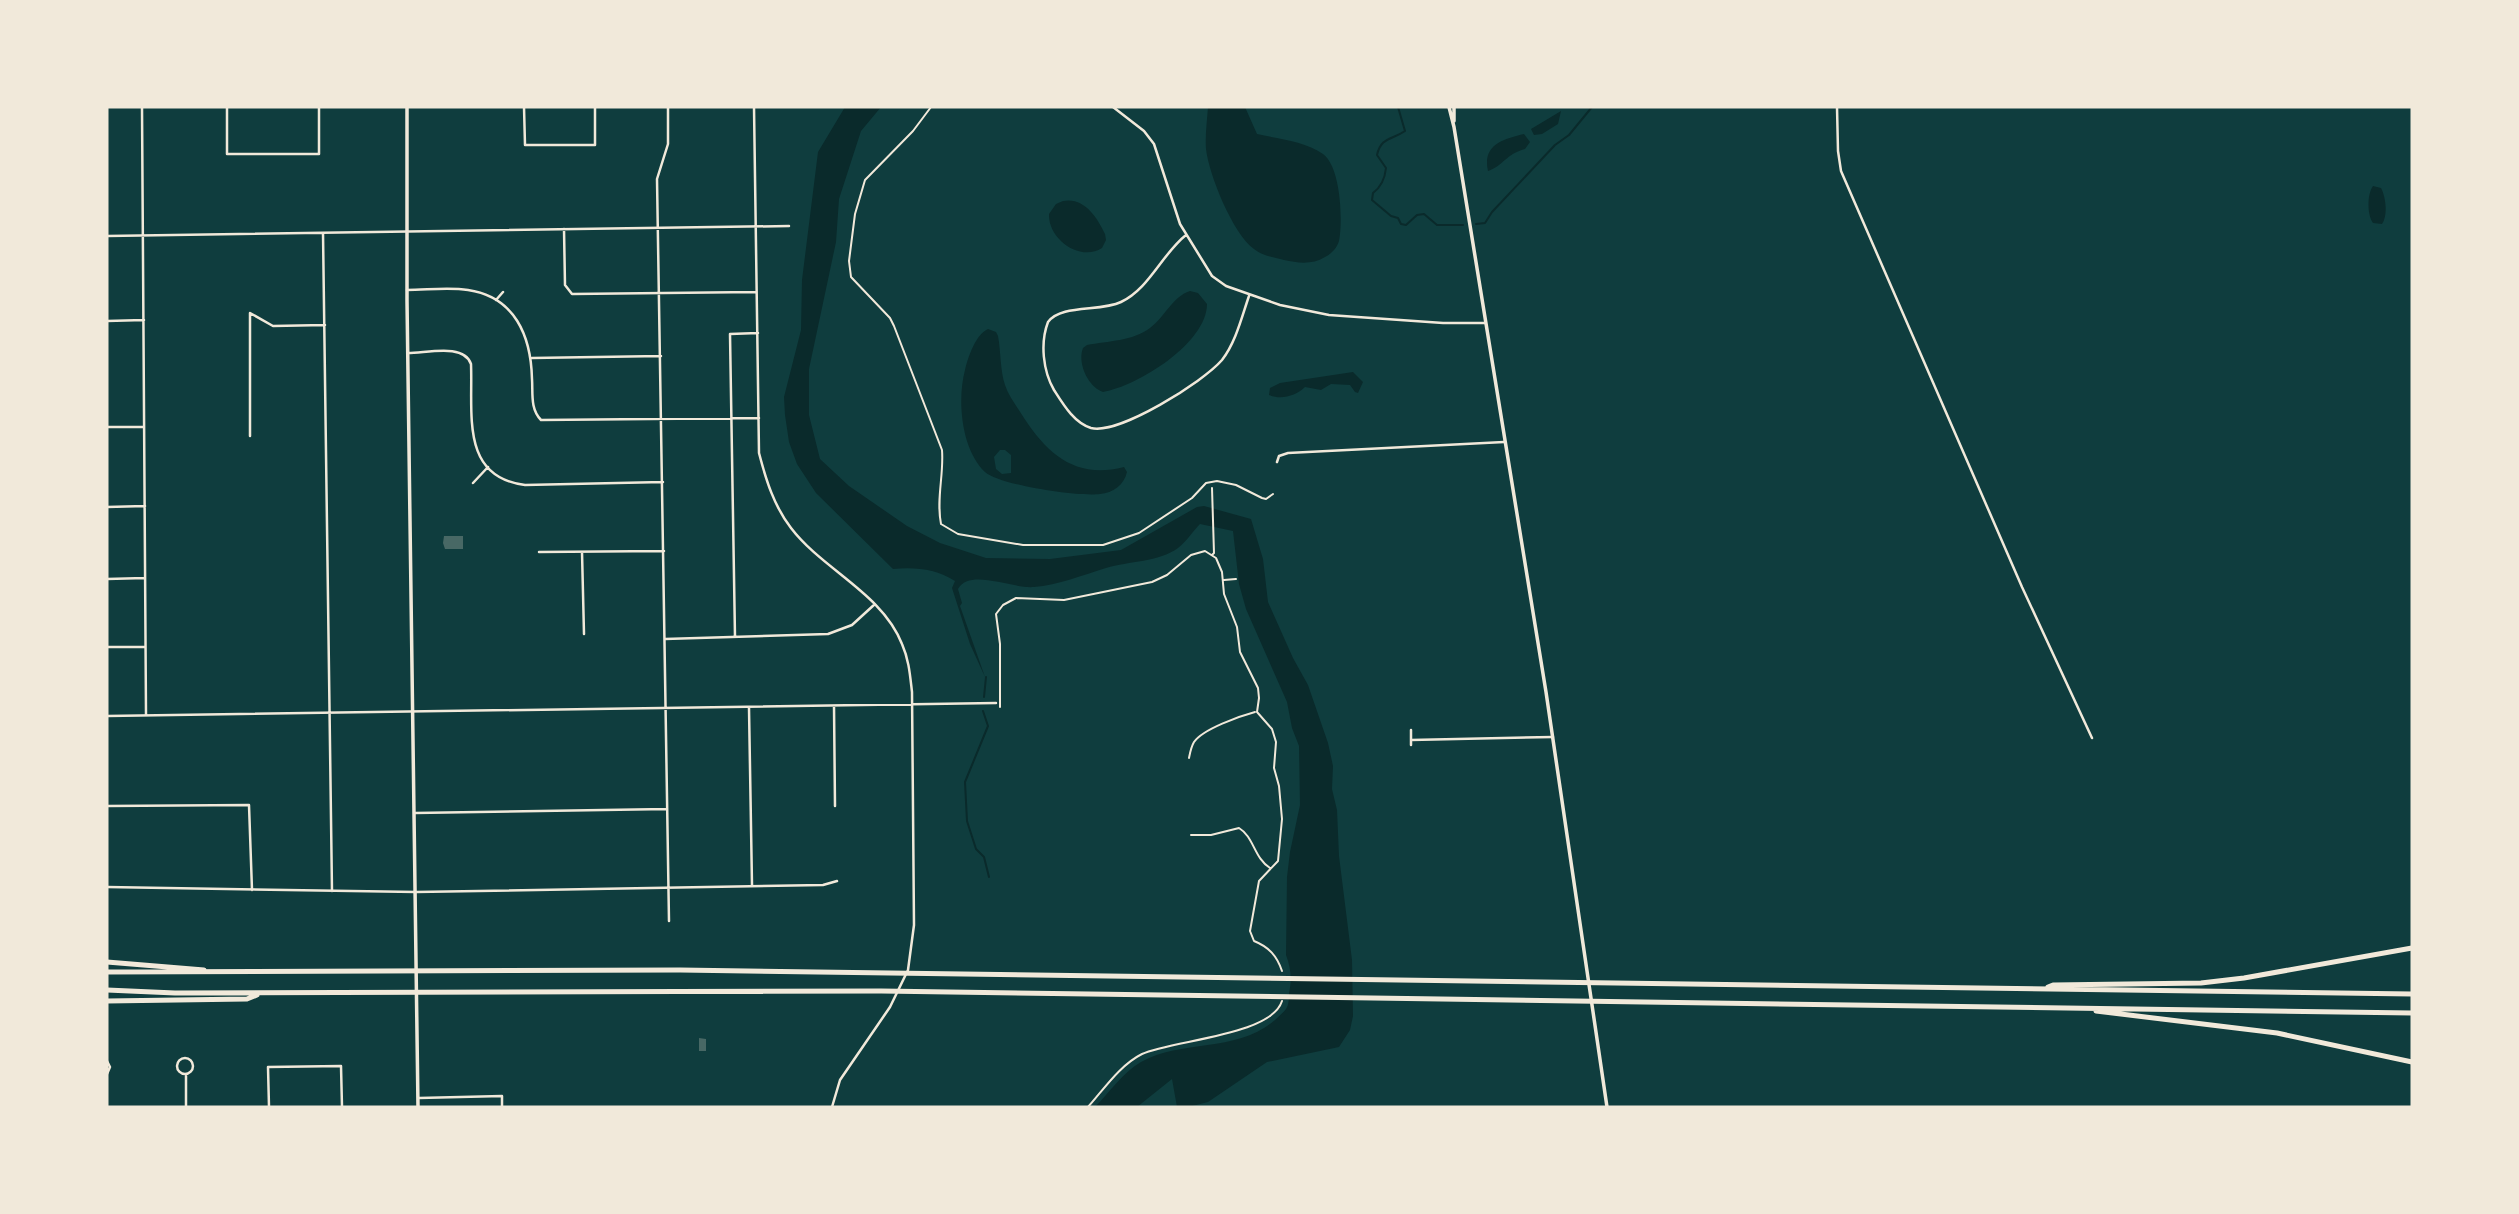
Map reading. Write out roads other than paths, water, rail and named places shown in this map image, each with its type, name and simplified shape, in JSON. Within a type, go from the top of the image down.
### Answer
[{"type":"highway","points":[[2044,989],[2053,985],[2201,983],[2412,948]]},
{"type":"highway","points":[[107,961],[217,972]]},
{"type":"highway","points":[[107,972],[680,970],[2412,994]]},
{"type":"highway","points":[[107,990],[264,993],[881,991],[2412,1013]]},
{"type":"highway","points":[[107,1001],[247,999],[264,993]]},
{"type":"highway","points":[[2087,1009],[2277,1033],[2412,1062]]},
{"type":"street","points":[[142,107],[146,714]]},
{"type":"street","points":[[228,107],[228,154],[319,154],[319,107]]},
{"type":"street","points":[[407,107],[418,1107]]},
{"type":"street","points":[[524,107],[525,145],[595,145],[595,107]]},
{"type":"street","points":[[668,107],[668,144],[657,178],[669,921]]},
{"type":"street","points":[[754,107],[759,453],[772,495],[781,513],[804,543],[875,604],[894,627],[909,664],[913,705],[914,925],[908,970],[890,1007],[840,1080],[832,1107]]},
{"type":"street","points":[[1113,107],[1144,131],[1156,148],[1176,215],[1186,235],[1216,279],[1230,289],[1286,307],[1329,315],[1443,323],[1485,323]]},
{"type":"street","points":[[1448,107],[1454,127],[1553,737],[1607,1107]]},
{"type":"street","points":[[1454,107],[1454,127]]},
{"type":"street","points":[[1837,107],[1841,171],[2017,574],[2092,738]]},
{"type":"street","points":[[107,236],[789,226]]},
{"type":"street","points":[[564,229],[565,282],[570,293],[575,295],[757,292]]},
{"type":"street","points":[[323,233],[331,891]]},
{"type":"street","points":[[1186,235],[1126,299],[1107,306],[1061,313],[1048,322],[1044,341],[1047,377],[1075,418],[1095,429],[1115,426],[1152,410],[1209,372],[1228,351],[1249,296]]},
{"type":"street","points":[[407,290],[466,290],[496,300],[519,323],[528,341],[532,358],[533,408],[541,420],[759,418]]},
{"type":"street","points":[[496,300],[503,292]]},
{"type":"street","points":[[250,436],[250,313],[273,326],[325,325]]},
{"type":"street","points":[[107,321],[144,320]]},
{"type":"street","points":[[735,638],[730,334],[758,333]]},
{"type":"street","points":[[408,353],[457,352],[469,359],[473,442],[488,467],[506,480],[526,485],[663,482]]},
{"type":"street","points":[[532,358],[661,356]]},
{"type":"street","points":[[107,427],[144,427]]},
{"type":"street","points":[[1278,462],[1279,456],[1288,453],[1504,442]]},
{"type":"street","points":[[473,483],[488,467]]},
{"type":"street","points":[[107,507],[145,506]]},
{"type":"street","points":[[539,552],[664,551]]},
{"type":"street","points":[[582,552],[584,634]]},
{"type":"street","points":[[107,579],[146,578]]},
{"type":"street","points":[[665,639],[828,634],[852,625],[875,604]]},
{"type":"street","points":[[107,647],[146,647]]},
{"type":"street","points":[[107,716],[996,703]]},
{"type":"street","points":[[834,706],[835,806]]},
{"type":"street","points":[[749,708],[752,886]]},
{"type":"street","points":[[1411,730],[1411,745]]},
{"type":"street","points":[[1411,740],[1553,737]]},
{"type":"street","points":[[107,806],[249,805],[252,890]]},
{"type":"street","points":[[415,813],[667,809]]},
{"type":"street","points":[[107,887],[416,892],[823,885],[836,881]]},
{"type":"street","points":[[185,1058],[194,1065],[191,1072],[186,1074],[181,1073],[177,1066],[180,1060],[185,1058]]},
{"type":"street","points":[[107,1061],[110,1066],[107,1074]]},
{"type":"street","points":[[269,1107],[268,1067],[341,1066],[342,1107]]},
{"type":"street","points":[[186,1074],[186,1107]]},
{"type":"street","points":[[418,1098],[502,1096],[502,1107]]},
{"type":"water","points":[[845,107],[881,107],[861,131],[839,199],[836,242],[809,369],[809,415],[820,459],[849,486],[907,526],[940,543],[986,558],[1050,559],[1121,550],[1197,507],[1204,506],[1251,519],[1263,559],[1268,602],[1308,685],[1333,766],[1332,789],[1337,810],[1339,856],[1352,960],[1353,1016],[1350,1030],[1339,1047],[1267,1062],[1208,1102],[1188,1107],[1177,1107],[1172,1079],[1137,1107],[1095,1107],[1122,1077],[1141,1062],[1174,1050],[1244,1037],[1275,1020],[1287,1007],[1291,979],[1286,955],[1287,877],[1300,805],[1299,746],[1287,702],[1246,609],[1239,584],[1233,531],[1200,524],[1170,553],[1052,584],[1025,587],[982,580],[964,583],[958,589],[962,603],[960,606],[985,677],[970,644],[952,588],[955,581],[926,570],[893,569],[816,493],[797,464],[789,442],[784,397],[801,330],[802,280],[818,152]]},
{"type":"water","points":[[1208,107],[1245,107],[1257,134],[1308,146],[1323,154],[1329,161],[1337,182],[1341,221],[1339,241],[1332,252],[1315,261],[1294,262],[1261,253],[1246,241],[1230,218],[1208,160]]},
{"type":"water","points":[[1561,111],[1558,124],[1542,134],[1534,135],[1531,129]]},
{"type":"water","points":[[1524,134],[1530,142],[1525,149],[1488,171],[1487,162],[1491,149],[1502,141]]},
{"type":"water","points":[[2373,186],[2381,188],[2384,196],[2386,211],[2382,224],[2373,223],[2370,215],[2369,199]]},
{"type":"water","points":[[1063,201],[1077,202],[1094,215],[1105,234],[1106,240],[1102,248],[1093,252],[1075,250],[1067,246],[1054,232],[1049,214],[1056,204]]},
{"type":"water","points":[[1190,291],[1198,293],[1207,304],[1204,319],[1183,347],[1151,372],[1118,388],[1103,392],[1088,380],[1081,360],[1083,348],[1136,336],[1155,323],[1178,298]]},
{"type":"water","points":[[988,329],[996,332],[998,336],[1002,373],[1007,389],[1034,432],[1054,453],[1078,467],[1107,470],[1124,467],[1126,477],[1117,488],[1100,494],[1058,492],[1006,481],[985,472],[977,462],[966,438],[961,409],[966,365],[973,346]],"holes":[[[1000,450],[1011,455],[1011,473],[1002,474],[996,469],[994,457]]]},
{"type":"water","points":[[1353,372],[1363,382],[1358,393],[1350,385],[1331,384],[1321,390],[1305,387],[1288,396],[1269,395],[1270,388],[1280,383]]},
{"type":"waterway","points":[[1398,107],[1405,131],[1384,142],[1379,149],[1377,155],[1386,168],[1372,200],[1391,216],[1398,218],[1401,224],[1406,225],[1417,215],[1424,214],[1437,225],[1463,225]]},
{"type":"waterway","points":[[1476,224],[1485,223],[1492,212],[1555,145],[1569,135],[1592,107]]},
{"type":"waterway","points":[[984,697],[986,677]]},
{"type":"waterway","points":[[983,711],[988,726],[965,782],[967,821],[976,849],[984,857],[989,877]]}]
